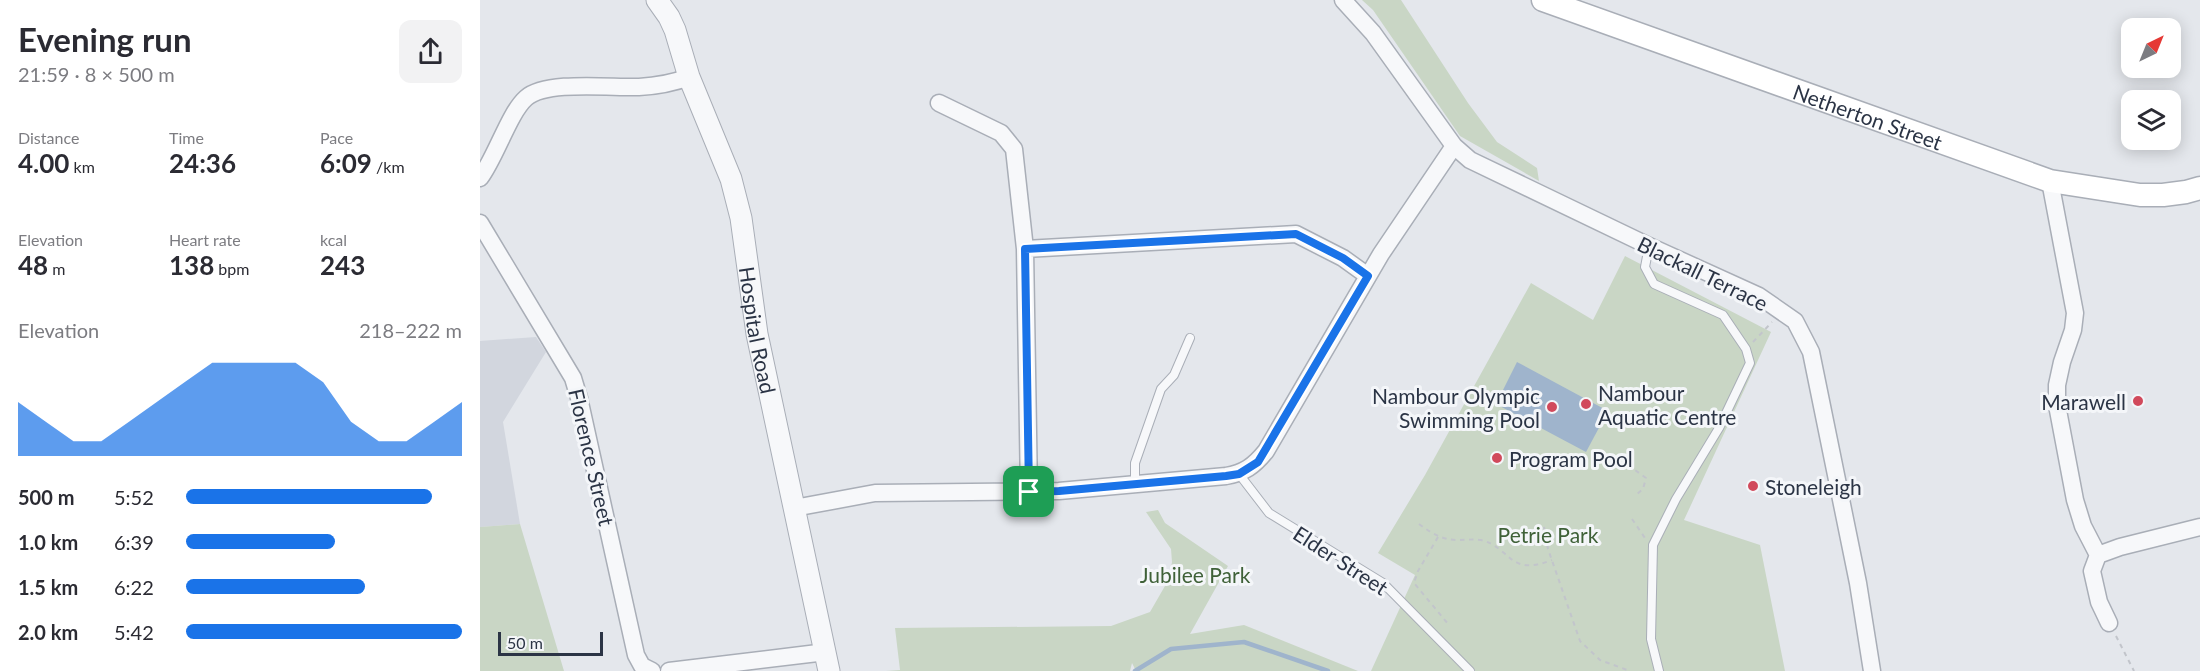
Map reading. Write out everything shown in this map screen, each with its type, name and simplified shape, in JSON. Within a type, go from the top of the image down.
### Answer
[{"type":"main road","name":"Netherton Street","points":[[1543,0],[2050,181],[2140,195],[2163,195],[2200,188]]},
{"type":"street","name":"Hospital Road","points":[[657,0],[672,24],[689,77],[731,179],[741,218],[757,334],[827,661]]},
{"type":"street","name":"Blackall Terrace","points":[[1343,0],[1373,33],[1454,146],[1470,160],[1759,296],[1795,321],[1811,352],[1858,583],[1872,671]]},
{"type":"street","points":[[480,178],[487,169],[518,108],[532,93],[549,88],[642,87],[675,82],[689,77]]},
{"type":"street","points":[[939,103],[1001,133],[1014,149],[1025,249],[1029,492]]},
{"type":"street","points":[[794,508],[875,492],[1029,492],[1135,485],[1239,474],[1250,468],[1266,451],[1368,276],[1454,146]]},
{"type":"street","points":[[2050,181],[2075,313],[2073,330],[2057,385],[2057,405],[2075,501],[2083,526],[2098,555],[2092,571],[2099,602],[2109,623]]},
{"type":"street","name":"Florence Street","points":[[480,223],[573,378],[636,655],[642,666],[652,671]]},
{"type":"street","points":[[1025,249],[1296,234],[1343,258],[1368,276]]},
{"type":"street","points":[[2098,555],[2120,547],[2200,527]]},
{"type":"street","points":[[669,671],[827,661]]},
{"type":"lane","points":[[1649,246],[1645,267],[1654,284],[1723,315],[1746,349],[1750,363],[1719,428],[1676,499],[1653,545],[1651,639],[1659,671]]},
{"type":"lane","points":[[1135,485],[1135,463],[1161,389],[1174,375],[1190,338]]},
{"type":"lane","name":"Elder Street","points":[[1239,474],[1269,513],[1383,583],[1470,671]]},
{"type":"path","points":[[1746,349],[1774,320]]},
{"type":"path","points":[[1628,465],[1646,478],[1643,489],[1637,494]]},
{"type":"path","points":[[1632,519],[1647,541]]},
{"type":"path","points":[[1419,524],[1438,537],[1482,541],[1510,560],[1526,566],[1541,565],[1552,560]]},
{"type":"path","points":[[1544,527],[1552,560],[1580,641],[1600,660],[1630,671]]},
{"type":"path","points":[[1438,537],[1418,571],[1414,583],[1449,625]]},
{"type":"path","points":[[2109,623],[2134,671]]},
{"type":"shaded area","points":[[536,337],[546,352],[503,422],[520,524],[480,527],[480,341]]},
{"type":"green space","points":[[1362,0],[1401,0],[1468,103],[1497,142],[1537,168],[1539,181],[1460,136],[1373,10]]},
{"type":"green space","name":"Petrie Park","points":[[1625,256],[1771,332],[1684,520],[1760,545],[1785,671],[1371,671],[1415,575],[1378,553],[1425,475],[1531,283],[1593,320]]},
{"type":"green space","name":"Jubilee Park","points":[[1158,510],[1165,523],[1228,566],[1190,634],[1244,625],[1358,671],[1136,671],[1132,663],[1130,671],[886,671],[900,670],[895,628],[1111,626],[1150,612],[1169,579],[1172,562],[1171,549],[1146,512]]},
{"type":"green space","points":[[520,524],[564,671],[480,671],[480,527]]},
{"type":"water","name":"Nambour Olympic Swimming Pool","points":[[1517,362],[1608,411],[1586,452],[1496,404]]},
{"type":"waterway","points":[[1135,671],[1171,649],[1244,642],[1328,671]]},
{"type":"place","name":"Marawell","points":[[2138,401]]},
{"type":"place","name":"Nambour Aquatic Centre","points":[[1586,404]]},
{"type":"place","name":"Nambour Olympic Swimming Pool","points":[[1552,407]]},
{"type":"place","name":"Program Pool","points":[[1497,458]]},
{"type":"place","name":"Stoneleigh","points":[[1753,486]]},
{"type":"route","points":[[1296,234],[1343,258],[1368,276],[1266,451],[1250,468],[1239,474],[1226,476],[1029,492],[1025,249],[1296,234]]}]
